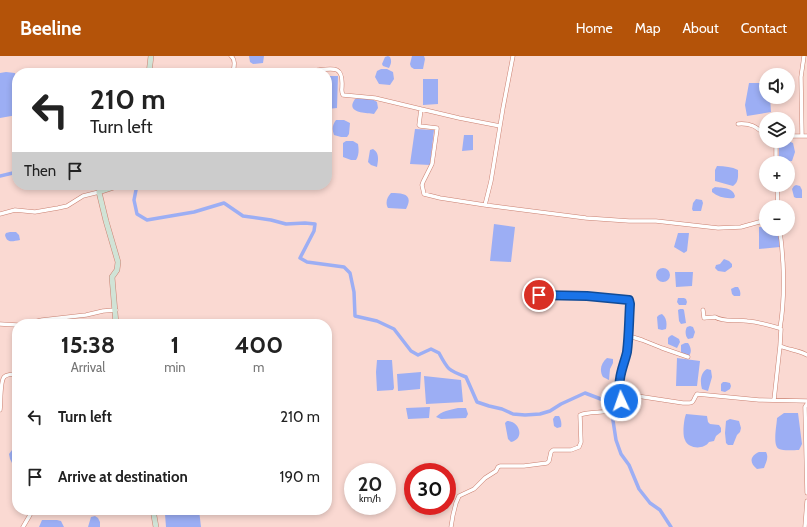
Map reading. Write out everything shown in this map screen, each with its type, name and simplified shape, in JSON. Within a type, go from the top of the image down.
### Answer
[{"type":"street","points":[[149,68],[151,56]]},
{"type":"street","points":[[231,56],[234,62],[233,68]]},
{"type":"street","points":[[485,204],[491,180],[513,56]]},
{"type":"street","points":[[802,136],[802,77],[804,56]]},
{"type":"street","points":[[332,70],[339,71],[342,75],[341,92],[343,95],[375,98],[500,126]]},
{"type":"street","points":[[421,109],[419,125],[437,128],[432,164],[422,185],[424,194],[440,198],[586,218],[656,221],[718,228],[741,227],[759,222]]},
{"type":"street","points":[[738,124],[745,123],[759,129]]},
{"type":"street","points":[[795,136],[807,136]]},
{"type":"street","points":[[0,214],[15,210],[34,212],[67,206],[80,197],[105,190]]},
{"type":"street","points":[[99,192],[118,262],[112,278],[116,319]]},
{"type":"street","points":[[774,400],[784,290],[780,236]]},
{"type":"street","points":[[452,527],[456,503],[460,496],[474,489],[500,466],[524,466],[547,463],[553,450],[571,450],[579,447],[581,442],[580,415],[602,413],[614,409],[621,401],[622,393],[619,385],[627,353],[629,336],[629,300],[546,294],[539,295],[537,300],[533,301]]},
{"type":"street","points":[[50,319],[116,310]]},
{"type":"street","points":[[703,310],[704,318],[715,317],[729,321],[747,321],[780,328]]},
{"type":"street","points":[[0,324],[12,325]]},
{"type":"street","points":[[629,336],[688,357]]},
{"type":"street","points":[[780,346],[800,351],[807,355]]},
{"type":"street","points":[[0,410],[3,378],[6,375],[12,374]]},
{"type":"street","points":[[622,393],[683,404],[694,402],[698,394],[807,403],[807,493]]},
{"type":"street","points":[[805,527],[807,501]]},
{"type":"street","points":[[23,527],[30,515]]},
{"type":"street","points":[[155,515],[156,527]]},
{"type":"water","points":[[249,56],[264,56],[263,63],[253,64],[250,62]]},
{"type":"water","points":[[412,56],[424,56],[425,59],[423,69],[414,69],[411,67],[410,64]]},
{"type":"water","points":[[385,57],[390,57],[391,61],[389,68],[383,66],[382,64]]},
{"type":"water","points":[[387,69],[393,72],[394,79],[390,85],[379,84],[375,77],[377,71]]},
{"type":"water","points":[[0,73],[12,73],[12,116],[0,118]]},
{"type":"water","points":[[332,76],[338,76],[337,108],[332,108]]},
{"type":"water","points":[[423,79],[438,79],[438,104],[423,105]]},
{"type":"water","points":[[749,83],[759,83],[759,104],[770,104],[771,112],[759,112],[759,114],[747,116],[745,105]]},
{"type":"water","points":[[362,97],[372,99],[377,102],[378,108],[374,114],[361,113],[354,110],[352,107],[355,99]]},
{"type":"water","points":[[336,120],[344,120],[350,123],[349,134],[347,137],[334,135],[333,128]]},
{"type":"water","points":[[415,129],[434,130],[430,165],[410,164]]},
{"type":"water","points":[[464,135],[473,135],[473,150],[462,151]]},
{"type":"water","points":[[346,141],[353,141],[358,144],[358,156],[356,160],[343,157],[343,143]]},
{"type":"water","points":[[779,148],[794,148],[794,156],[779,156]]},
{"type":"water","points":[[373,149],[378,155],[377,167],[368,162],[370,150]]},
{"type":"water","points":[[717,166],[738,170],[738,179],[733,186],[715,181],[715,170]]},
{"type":"water","points":[[795,186],[800,186],[802,190],[802,198],[794,197],[793,192],[795,192]]},
{"type":"water","points":[[715,187],[730,189],[734,193],[734,198],[725,198],[717,195],[712,192],[712,189]]},
{"type":"water","points":[[391,193],[400,193],[408,197],[409,200],[406,209],[388,208],[387,200]]},
{"type":"water","points":[[696,199],[702,200],[703,203],[701,211],[693,211],[692,209],[693,203]]},
{"type":"water","points":[[494,224],[515,227],[511,262],[490,261]]},
{"type":"water","points":[[16,232],[19,235],[20,240],[7,240],[5,235],[6,233]]},
{"type":"water","points":[[678,233],[689,233],[687,251],[684,253],[674,247]]},
{"type":"water","points":[[759,236],[779,236],[780,247],[759,249]]},
{"type":"water","points":[[724,259],[732,264],[732,267],[725,272],[718,271],[715,268],[716,265],[720,264]]},
{"type":"water","points":[[663,268],[668,270],[670,275],[668,280],[663,282],[658,280],[656,275],[658,270]]},
{"type":"water","points":[[675,272],[693,272],[692,286],[676,287]]},
{"type":"water","points":[[735,287],[739,288],[740,296],[734,296],[732,294],[731,289]]},
{"type":"water","points":[[678,298],[686,299],[686,305],[679,305],[677,302]]},
{"type":"water","points":[[678,310],[684,310],[686,323],[681,324],[679,321]]},
{"type":"water","points":[[662,314],[666,319],[666,329],[662,330],[658,329],[657,317]]},
{"type":"water","points":[[687,327],[693,327],[695,332],[693,338],[688,339],[686,330]]},
{"type":"water","points":[[672,335],[679,339],[680,342],[677,348],[668,344],[668,338]]},
{"type":"water","points":[[688,343],[690,348],[691,353],[689,356],[681,353],[681,345]]},
{"type":"water","points":[[607,358],[613,359],[609,380],[603,377],[601,372],[602,364]]},
{"type":"water","points":[[677,358],[700,361],[697,386],[676,386]]},
{"type":"water","points":[[377,360],[392,360],[393,390],[377,391]]},
{"type":"water","points":[[707,369],[711,370],[712,377],[708,391],[702,389],[701,383],[702,375]]},
{"type":"water","points":[[421,372],[420,389],[398,391],[397,374]]},
{"type":"water","points":[[424,376],[461,380],[463,402],[426,404]]},
{"type":"water","points":[[723,382],[730,383],[731,386],[730,389],[725,392],[721,391],[721,384]]},
{"type":"water","points":[[430,407],[429,418],[408,419],[406,408]]},
{"type":"water","points":[[458,408],[466,408],[468,414],[466,418],[441,419],[436,417],[443,412]]},
{"type":"water","points":[[784,413],[798,413],[802,444],[799,450],[783,450],[777,447],[775,439],[777,418]]},
{"type":"water","points":[[686,414],[707,416],[708,422],[710,424],[719,425],[721,432],[716,436],[714,441],[709,442],[707,445],[693,447],[689,445],[685,440],[684,435]]},
{"type":"water","points":[[555,416],[560,417],[561,427],[557,428],[554,426],[553,419]]},
{"type":"water","points":[[730,419],[739,421],[741,428],[733,445],[728,445],[726,443],[726,421]]},
{"type":"water","points":[[507,421],[515,424],[519,430],[518,437],[511,442],[508,439],[505,423]]},
{"type":"water","points":[[12,450],[12,463],[10,459],[9,454]]},
{"type":"water","points":[[759,452],[766,452],[767,458],[764,468],[757,469],[754,467],[752,458]]},
{"type":"water","points":[[165,515],[200,515],[201,527],[166,527]]},
{"type":"water","points":[[95,516],[100,522],[100,527],[88,527],[91,517]]},
{"type":"water","points":[[42,520],[61,521],[64,527],[39,527]]},
{"type":"waterway","points":[[0,176],[12,173]]},
{"type":"waterway","points":[[136,190],[134,200],[137,214],[147,220],[194,212],[224,203],[243,216],[286,224],[315,224],[314,231],[300,258],[307,262],[344,267],[350,273],[354,292],[355,316],[377,321],[394,329],[411,351],[418,355],[431,349],[439,353],[449,369],[466,377],[477,402],[502,409],[513,414],[525,415],[540,414],[550,411],[585,393],[606,401],[612,414],[616,440],[621,454],[629,465],[639,489],[650,503],[660,510],[671,527]]},
{"type":"route","points":[[539,295],[587,296],[629,300],[629,336],[627,353],[619,385],[622,393],[621,401]]}]
